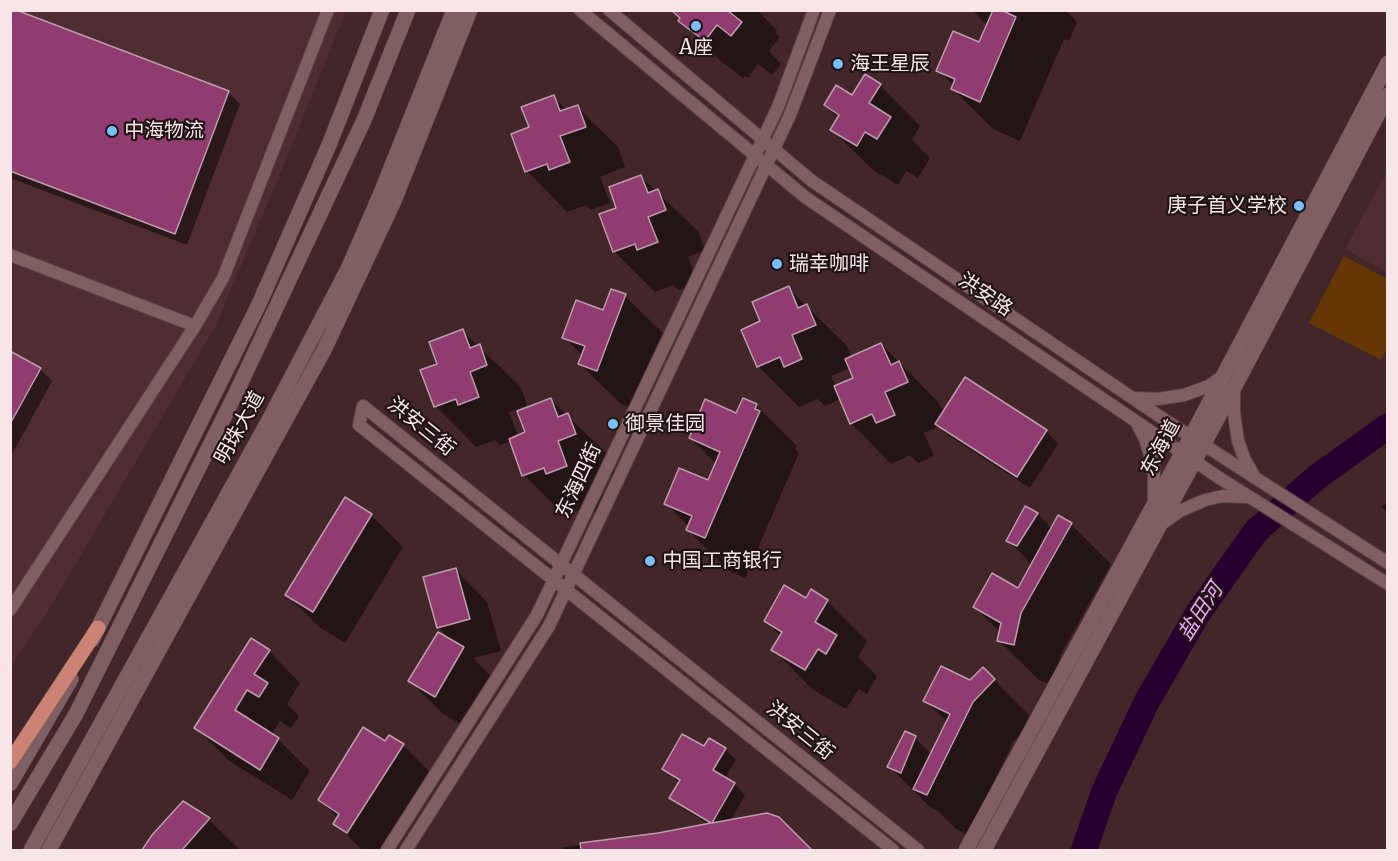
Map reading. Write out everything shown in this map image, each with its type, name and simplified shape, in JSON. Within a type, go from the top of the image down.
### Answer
[{"type":"main road","points":[[10,762],[98,628]]},
{"type":"street","points":[[10,610],[195,326],[223,278],[328,10]]},
{"type":"street","name":"明珠大道","points":[[10,784],[58,704],[98,628],[259,304],[329,145],[382,10]]},
{"type":"street","name":"明珠大道","points":[[10,824],[76,714],[237,391],[364,120],[408,10]]},
{"type":"street","name":"明珠大道","points":[[31,850],[269,420],[348,269],[454,10]]},
{"type":"street","name":"明珠大道","points":[[49,850],[329,339],[394,201],[470,10]]},
{"type":"street","name":"洪安路","points":[[580,10],[805,197],[1252,499],[1388,585]]},
{"type":"street","name":"洪安路","points":[[609,10],[812,182],[1197,441],[1388,563]]},
{"type":"street","name":"东海四街","points":[[387,850],[537,615],[778,107],[814,10]]},
{"type":"street","name":"东海四街","points":[[406,850],[549,626],[790,115],[830,10]]},
{"type":"street","name":"东海道","points":[[984,850],[1158,528],[1224,374],[1388,63]]},
{"type":"street","name":"东海道","points":[[1197,441],[1235,386],[1388,95]]},
{"type":"street","points":[[10,255],[195,326]]},
{"type":"street","points":[[1128,395],[1149,400],[1175,397],[1200,390],[1224,374]]},
{"type":"street","points":[[1235,386],[1234,413],[1238,441],[1249,468],[1263,483]]},
{"type":"street","name":"洪安三街","points":[[893,850],[359,425],[363,406],[918,850]]},
{"type":"street","points":[[1135,420],[1145,439],[1154,467],[1155,494],[1151,510]]},
{"type":"street","name":"东海道","points":[[966,850],[1151,510],[1189,457]]},
{"type":"street","points":[[1158,528],[1180,511],[1205,500],[1231,496],[1252,499]]},
{"type":"shaded area","points":[[11,11],[346,11],[215,327],[45,616],[11,666]]},
{"type":"shaded area","points":[[1387,171],[1387,273],[1345,249]]},
{"type":"shaded area","points":[[1344,256],[1387,279],[1387,348],[1381,360],[1309,323]]},
{"type":"building","name":"中海物流","points":[[10,10],[16,10],[229,91],[175,234],[10,171]]},
{"type":"building","name":"A座","points":[[671,10],[727,10],[742,22],[731,36],[717,25],[707,38],[704,36],[702,39],[678,21],[680,18]]},
{"type":"building","points":[[993,10],[1001,10],[1016,17],[980,102],[951,89],[955,79],[936,71],[953,31],[979,42]]},
{"type":"building","points":[[865,74],[881,84],[869,103],[891,117],[877,139],[865,132],[857,146],[830,130],[839,115],[824,105],[836,85],[852,95]]},
{"type":"building","points":[[554,95],[560,111],[578,105],[586,127],[560,136],[570,162],[549,170],[547,164],[525,172],[511,134],[529,127],[521,107]]},
{"type":"building","points":[[641,175],[648,193],[658,189],[666,210],[648,217],[658,242],[637,250],[635,244],[613,252],[599,214],[616,208],[609,187]]},
{"type":"building","points":[[789,286],[798,308],[807,304],[816,325],[792,335],[802,359],[784,367],[780,357],[757,367],[741,330],[760,321],[752,302]]},
{"type":"building","points":[[611,289],[626,294],[597,371],[578,364],[585,346],[562,338],[576,300],[603,310]]},
{"type":"building","points":[[463,329],[470,348],[480,344],[487,365],[470,372],[479,397],[458,405],[456,399],[434,407],[420,370],[437,364],[429,342]]},
{"type":"building","points":[[881,343],[891,365],[899,361],[908,382],[885,392],[895,415],[876,423],[872,414],[850,424],[834,386],[853,378],[845,359]]},
{"type":"building","points":[[10,351],[41,368],[10,424]]},
{"type":"building","points":[[965,377],[1047,430],[1017,477],[935,424]]},
{"type":"building","points":[[551,398],[558,417],[568,413],[576,434],[558,441],[567,466],[546,474],[544,468],[522,476],[509,439],[525,432],[517,411]]},
{"type":"building","points":[[743,398],[757,404],[755,409],[760,411],[705,538],[686,530],[692,516],[664,504],[679,468],[708,480],[720,452],[689,438],[705,399],[736,413]]},
{"type":"building","points":[[345,497],[372,514],[313,612],[285,595]]},
{"type":"building","points":[[1025,506],[1038,513],[1017,546],[1006,541]]},
{"type":"building","points":[[1058,515],[1072,523],[1021,613],[1014,645],[997,641],[1001,623],[973,607],[992,573],[1018,588]]},
{"type":"building","points":[[456,568],[470,619],[437,628],[423,577]]},
{"type":"building","points":[[784,585],[806,598],[811,589],[828,600],[815,622],[837,635],[826,654],[818,649],[805,670],[771,650],[782,632],[764,621]]},
{"type":"building","points":[[438,632],[464,647],[435,697],[408,681]]},
{"type":"building","points":[[251,638],[270,650],[254,674],[268,683],[259,697],[247,690],[235,710],[279,738],[260,770],[194,728]]},
{"type":"building","points":[[941,666],[970,680],[983,667],[995,679],[973,702],[927,795],[913,789],[950,714],[923,701]]},
{"type":"building","points":[[363,727],[385,741],[389,735],[404,744],[347,833],[333,824],[339,814],[318,800]]},
{"type":"building","points":[[905,731],[916,736],[901,773],[887,767]]},
{"type":"building","points":[[682,734],[704,746],[709,738],[726,748],[713,770],[735,783],[712,823],[767,813],[779,817],[812,850],[581,850],[580,843],[658,833],[711,823],[669,798],[680,780],[662,769]]},
{"type":"building","points":[[183,801],[210,818],[182,850],[142,850],[152,835]]},
{"type":"waterway","name":"盐田河","points":[[1084,850],[1104,792],[1147,701],[1198,613],[1256,531],[1317,477],[1388,426]]},
{"type":"place","name":"A座","points":[[696,26]]},
{"type":"place","name":"海王星辰","points":[[838,64]]},
{"type":"place","name":"中海物流","points":[[112,131]]},
{"type":"place","name":"庚子首义学校","points":[[1299,206]]},
{"type":"place","name":"瑞幸咖啡","points":[[777,264]]},
{"type":"place","name":"御景佳园","points":[[613,424]]},
{"type":"place","name":"中国工商银行","points":[[650,561]]}]
